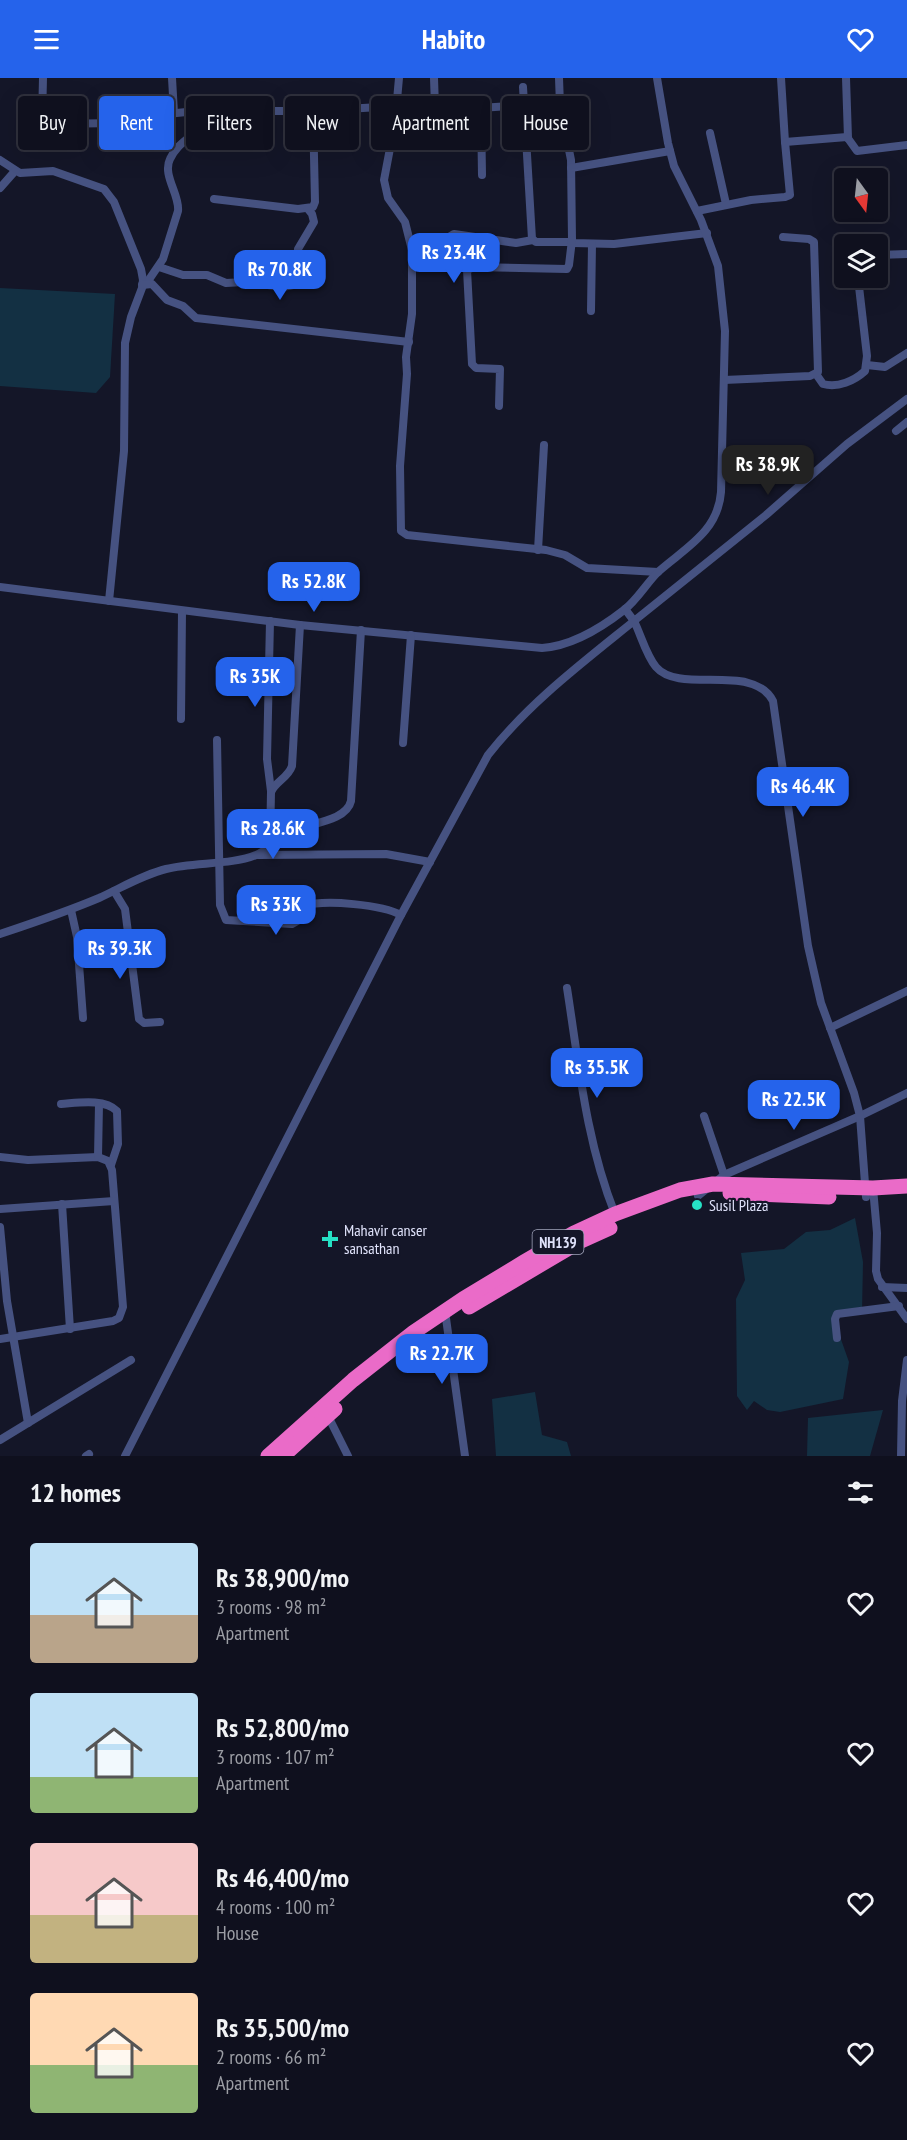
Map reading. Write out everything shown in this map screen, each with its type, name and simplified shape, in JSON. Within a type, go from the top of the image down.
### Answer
[{"type":"highway","name":"NH139","points":[[268,1456],[388,1352],[574,1233],[615,1214],[680,1190],[719,1180],[869,1193]]},
{"type":"highway","name":"NH139","points":[[289,1453],[328,1416],[446,1316],[579,1242],[644,1214],[698,1196],[730,1193],[906,1191]]},
{"type":"street","points":[[44,78],[42,120],[44,124],[99,123]]},
{"type":"street","points":[[172,78],[173,96]]},
{"type":"street","points":[[397,96],[399,78]]},
{"type":"street","points":[[435,78],[435,96]]},
{"type":"street","points":[[499,406],[500,369],[476,368],[472,364],[467,270],[474,267],[565,269],[569,265],[572,241],[571,168],[560,105],[560,78]]},
{"type":"street","points":[[0,587],[300,625],[530,647],[551,647],[570,642],[625,609],[658,572],[707,530],[718,512],[721,492],[725,331],[722,291],[718,266],[706,233],[680,181],[670,151],[657,78]]},
{"type":"street","points":[[697,212],[726,204],[790,195],[781,78]]},
{"type":"street","points":[[846,78],[848,138],[858,151],[907,145]]},
{"type":"street","points":[[523,87],[524,96]]},
{"type":"street","points":[[174,113],[186,112]]},
{"type":"street","points":[[710,133],[726,204]]},
{"type":"street","points":[[785,142],[848,138]]},
{"type":"street","points":[[109,601],[124,451],[125,343],[131,316],[144,284],[159,267],[166,253],[179,205],[169,173],[170,160],[186,139]]},
{"type":"street","points":[[214,199],[308,209],[313,207],[315,202],[314,150]]},
{"type":"street","points":[[390,150],[384,180],[388,198],[405,222],[412,250],[412,314],[406,357],[407,374],[400,466],[401,531],[407,535],[565,555],[587,568],[658,572]]},
{"type":"street","points":[[481,150],[482,175]]},
{"type":"street","points":[[527,150],[533,240]]},
{"type":"street","points":[[571,168],[670,151]]},
{"type":"street","points":[[0,160],[15,171],[24,174],[57,172],[100,186],[107,192],[114,202],[136,254],[144,284]]},
{"type":"street","points":[[0,188],[15,171]]},
{"type":"street","points":[[159,267],[183,275],[207,275],[226,283],[243,282],[278,288],[289,286],[295,281],[299,245],[314,222],[308,209]]},
{"type":"street","points":[[412,250],[437,251],[448,237],[454,234],[516,243],[533,240],[592,244],[625,243],[706,233]]},
{"type":"street","points":[[783,237],[809,239],[814,242],[819,368],[816,374]]},
{"type":"street","points":[[591,310],[592,244]]},
{"type":"street","points":[[888,255],[907,254]]},
{"type":"street","points":[[144,284],[154,285],[167,300],[183,306],[196,318],[409,342]]},
{"type":"street","points":[[816,374],[823,384],[836,386],[865,371],[867,365],[859,288]]},
{"type":"street","points":[[867,365],[885,367],[907,353]]},
{"type":"street","points":[[724,380],[816,374]]},
{"type":"street","points":[[125,1456],[401,915],[488,755],[504,734],[544,695],[766,515],[847,444],[907,399]]},
{"type":"street","points":[[896,431],[907,422]]},
{"type":"street","points":[[538,550],[544,445]]},
{"type":"street","points":[[625,609],[634,621],[653,663],[664,673],[684,678],[757,685],[769,693],[773,701],[815,983],[860,1116],[869,1193],[877,1233],[876,1271],[882,1287],[907,1319]]},
{"type":"street","points":[[181,719],[182,611]]},
{"type":"street","points":[[270,621],[267,759],[271,792],[270,845]]},
{"type":"street","points":[[271,792],[273,787],[290,772],[292,766],[300,625]]},
{"type":"street","points":[[257,855],[278,838],[294,829],[336,817],[350,806],[361,630]]},
{"type":"street","points":[[403,743],[411,635]]},
{"type":"street","points":[[217,740],[221,911],[226,920],[292,924],[299,920],[304,906],[317,903],[375,906],[401,915]]},
{"type":"street","points":[[0,934],[71,910],[164,869],[257,855],[386,854],[430,862]]},
{"type":"street","points":[[114,891],[125,909],[139,1019],[144,1023],[160,1022]]},
{"type":"street","points":[[71,910],[77,937],[84,1018]]},
{"type":"street","points":[[567,988],[587,1123],[599,1170],[615,1214]]},
{"type":"street","points":[[830,1028],[907,992]]},
{"type":"street","points":[[698,1196],[719,1180],[907,1093]]},
{"type":"street","points":[[0,1339],[113,1321],[122,1313],[111,1165],[118,1144],[117,1111],[112,1106],[99,1104],[61,1104]]},
{"type":"street","points":[[99,1104],[99,1157]]},
{"type":"street","points":[[704,1116],[719,1180]]},
{"type":"street","points":[[0,1157],[28,1160],[99,1157],[104,1158],[111,1165]]},
{"type":"street","points":[[0,1209],[114,1201]]},
{"type":"street","points":[[62,1204],[70,1329]]},
{"type":"street","points":[[0,1227],[13,1337],[28,1423]]},
{"type":"street","points":[[882,1287],[907,1288]]},
{"type":"street","points":[[837,1338],[834,1319],[837,1314],[899,1306]]},
{"type":"street","points":[[446,1316],[465,1456]]},
{"type":"street","points":[[0,1440],[131,1359]]},
{"type":"street","points":[[901,1456],[907,1360]]},
{"type":"street","points":[[328,1416],[348,1456]]},
{"type":"water","points":[[0,288],[115,294],[110,377],[96,393],[0,386]]},
{"type":"water","points":[[855,1218],[863,1262],[862,1312],[837,1314],[838,1331],[849,1362],[843,1399],[780,1412],[767,1410],[754,1401],[747,1410],[737,1396],[736,1299],[745,1280],[741,1253],[784,1249],[806,1232],[830,1230]]},
{"type":"water","points":[[535,1392],[542,1435],[567,1442],[571,1456],[496,1456],[492,1399]]},
{"type":"water","points":[[883,1410],[870,1456],[807,1456],[808,1418]]},
{"type":"place","name":"Susil Plaza","points":[[697,1205]]},
{"type":"place","name":"Mahavir canser sansathan","points":[[330,1239]]}]
